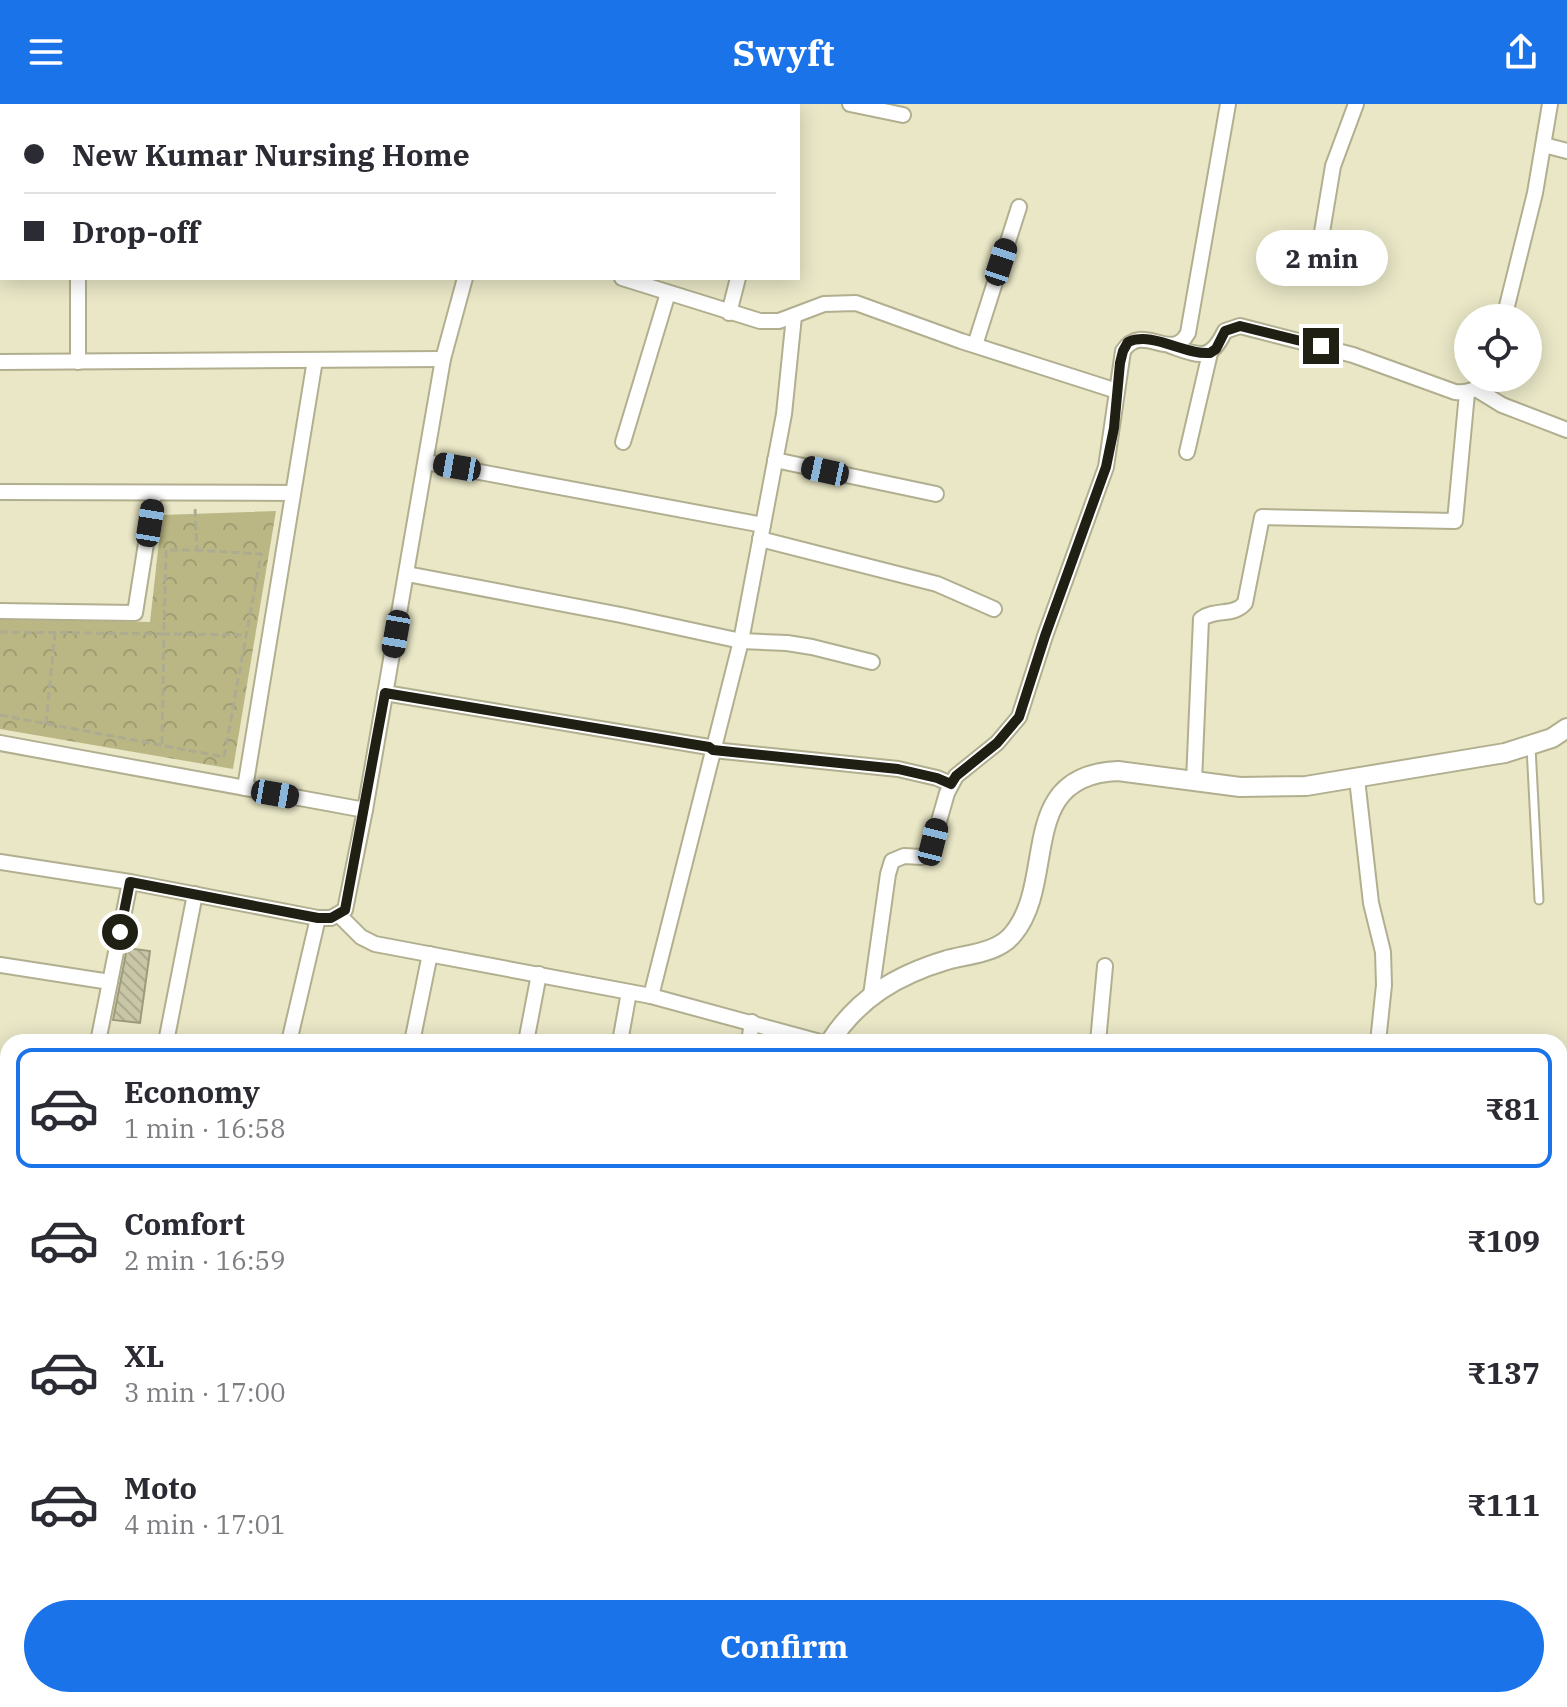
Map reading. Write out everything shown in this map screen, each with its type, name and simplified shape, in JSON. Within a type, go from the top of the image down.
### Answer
[{"type":"street","points":[[850,104],[903,115]]},
{"type":"street","points":[[1170,346],[1184,341],[1192,322],[1228,104]]},
{"type":"street","points":[[1322,232],[1333,166],[1356,104]]},
{"type":"street","points":[[1507,304],[1535,193],[1550,104]]},
{"type":"street","points":[[1544,145],[1567,151]]},
{"type":"street","points":[[975,345],[1019,207]]},
{"type":"street","points":[[78,280],[78,362]]},
{"type":"street","points":[[0,862],[130,882],[318,918],[339,915],[349,902],[443,359],[464,280]]},
{"type":"street","points":[[628,280],[760,321],[779,321],[824,304],[856,303],[1117,391]]},
{"type":"street","points":[[729,313],[737,280]]},
{"type":"street","points":[[623,442],[668,293]]},
{"type":"street","points":[[651,996],[741,641],[784,414],[794,316]]},
{"type":"street","points":[[871,995],[890,866],[897,858],[922,857],[927,853],[956,776],[1003,738],[1019,717],[1106,467],[1123,351],[1128,342],[1142,339],[1190,352],[1210,353],[1216,349],[1225,331],[1240,326],[1353,355],[1441,388],[1454,388]]},
{"type":"street","points":[[1187,452],[1210,353]]},
{"type":"street","points":[[0,362],[443,359]]},
{"type":"street","points":[[245,788],[315,360]]},
{"type":"street","points":[[1194,781],[1201,619],[1217,612],[1239,610],[1245,603],[1262,517],[1455,521],[1475,392]]},
{"type":"street","points":[[1483,392],[1502,405],[1567,430]]},
{"type":"street","points":[[775,460],[936,494]]},
{"type":"street","points":[[426,462],[698,510],[937,584],[994,609]]},
{"type":"street","points":[[0,492],[293,493]]},
{"type":"street","points":[[0,611],[135,613],[154,493]]},
{"type":"street","points":[[407,574],[741,641],[787,643],[872,662]]},
{"type":"street","points":[[385,693],[713,750],[898,769],[951,784]]},
{"type":"street","points":[[835,1034],[871,995],[899,978],[1001,945],[1013,934],[1024,915],[1041,843],[1054,805],[1077,779],[1098,772],[1118,771],[1240,787],[1271,787],[1357,779],[1467,761],[1531,746],[1567,728]]},
{"type":"street","points":[[0,743],[365,810]]},
{"type":"street","points":[[1357,779],[1371,903],[1383,952],[1384,985],[1379,1034]]},
{"type":"street","points":[[100,1034],[130,882]]},
{"type":"street","points":[[168,1034],[195,894]]},
{"type":"street","points":[[339,915],[361,937],[375,944],[651,996],[793,1034]]},
{"type":"street","points":[[291,1034],[318,918]]},
{"type":"street","points":[[414,1034],[430,954]]},
{"type":"street","points":[[0,965],[110,982]]},
{"type":"street","points":[[1099,1034],[1105,966]]},
{"type":"street","points":[[528,1034],[539,974]]},
{"type":"street","points":[[621,1034],[629,992]]},
{"type":"street","points":[[750,1034],[752,1022]]},
{"type":"lane","points":[[1531,746],[1539,900]]},
{"type":"path","points":[[0,715],[224,757],[261,554],[197,550]]},
{"type":"path","points":[[46,724],[55,633]]},
{"type":"path","points":[[162,746],[164,634],[246,635]]},
{"type":"green space","points":[[276,511],[233,769],[0,729],[0,618],[150,622],[162,515]]},
{"type":"building","points":[[127,948],[150,951],[140,1023],[113,1020]]},
{"type":"route","points":[[120,932],[130,882],[318,918],[331,918],[345,910],[349,902],[385,693],[713,750],[919,772],[951,784],[967,766],[997,743],[1019,717],[1106,467],[1114,428],[1120,363],[1128,342],[1142,339],[1190,352],[1210,353],[1216,349],[1225,331],[1240,326],[1321,346]]}]
